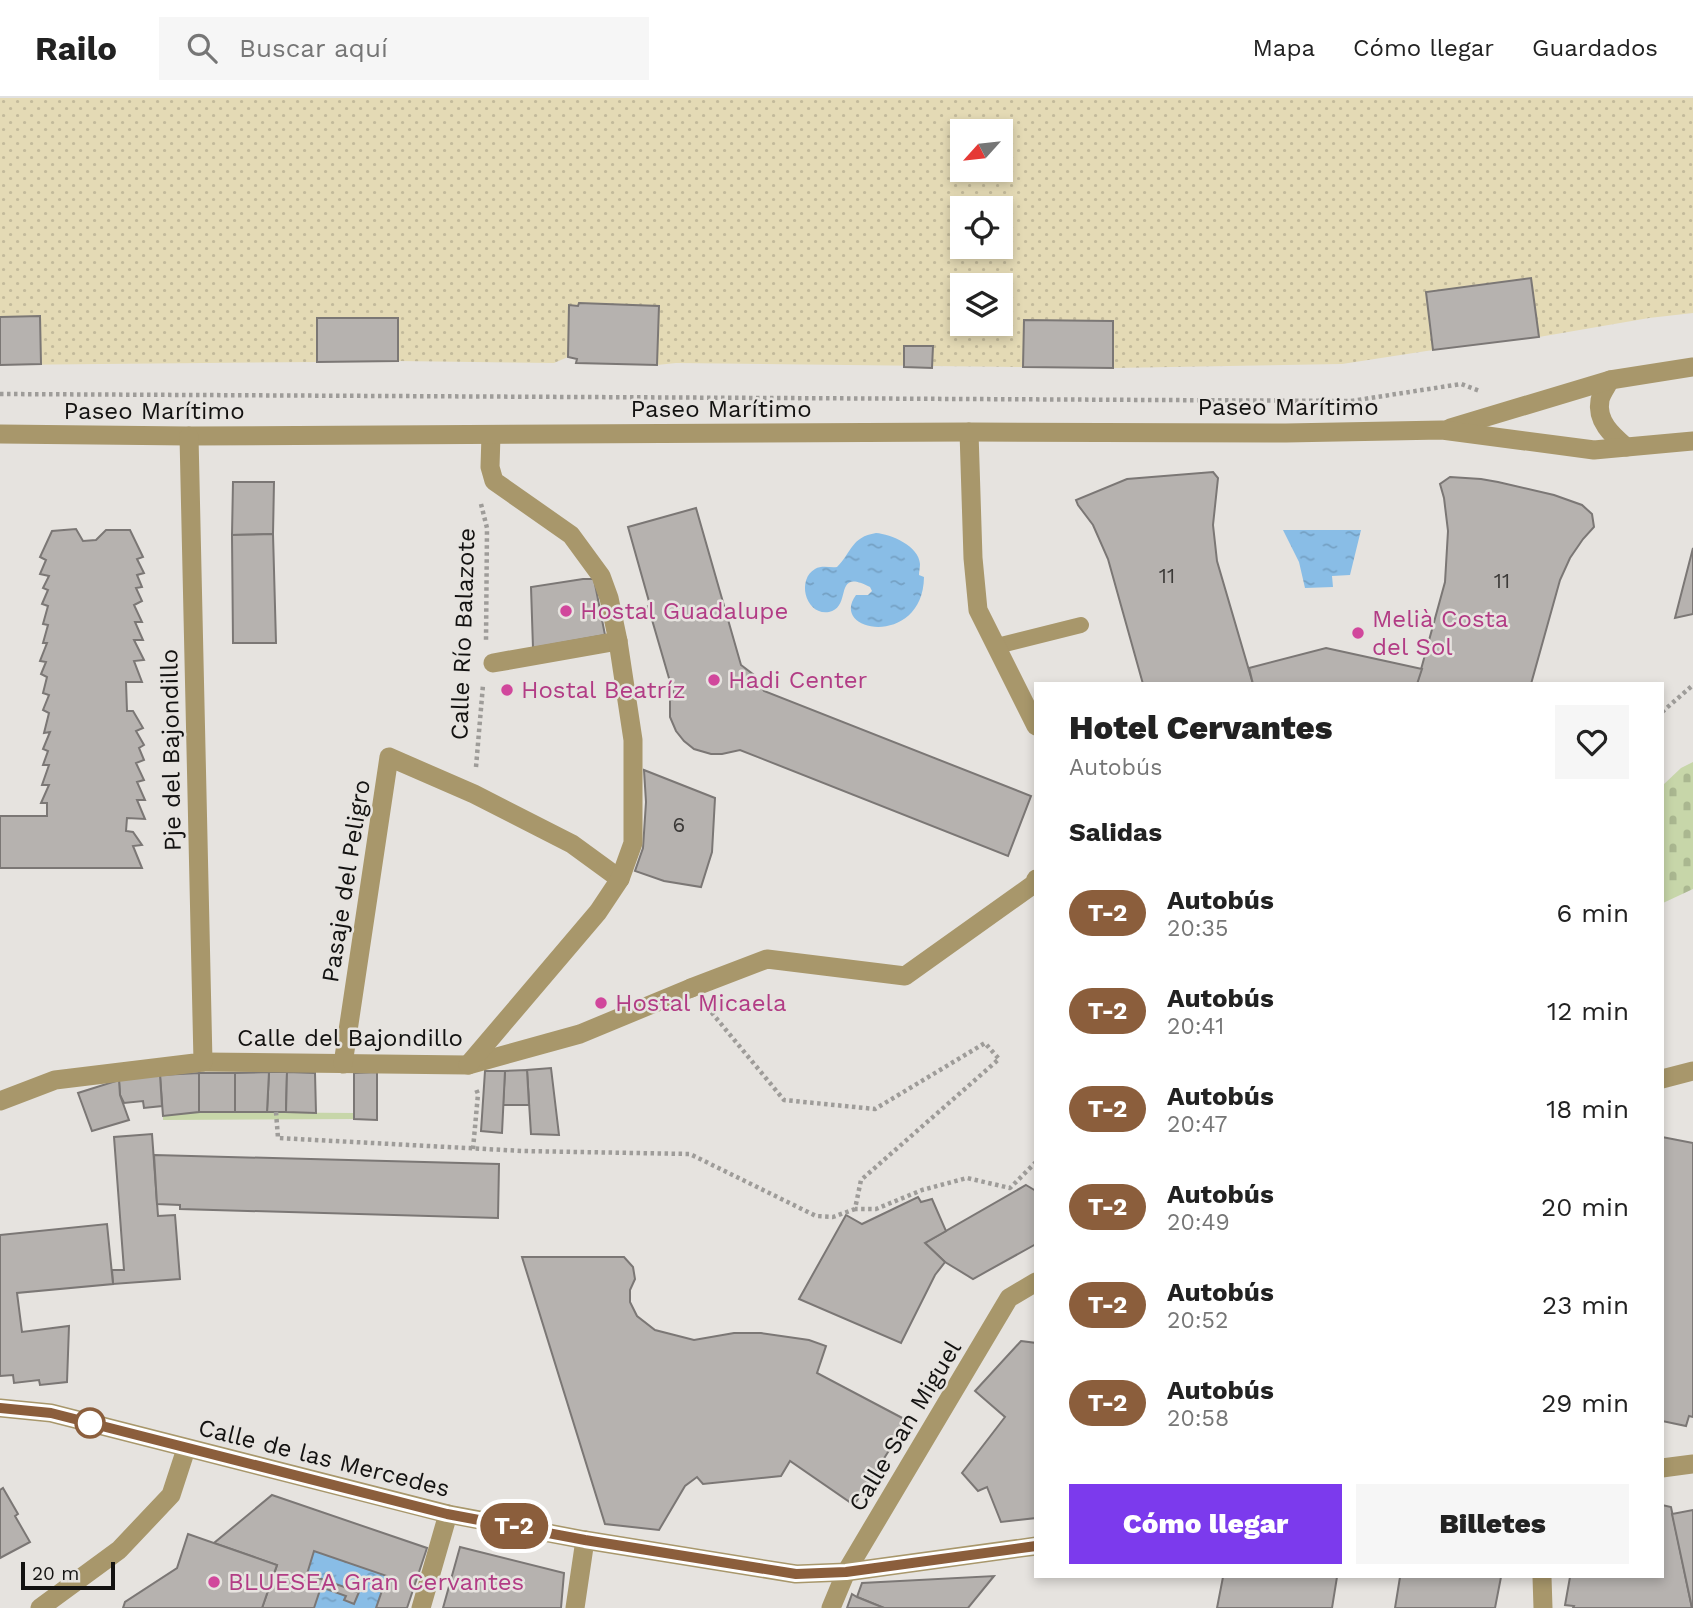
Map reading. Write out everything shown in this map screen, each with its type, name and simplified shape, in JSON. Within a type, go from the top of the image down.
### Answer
[{"type":"street","name":"Paseo Marítimo","points":[[1442,430],[1610,380],[1693,367]]},
{"type":"street","points":[[1610,380],[1600,400],[1601,418],[1609,432],[1626,447]]},
{"type":"street","name":"Paseo Marítimo","points":[[0,434],[189,436],[1286,433],[1442,430],[1594,450],[1693,441]]},
{"type":"street","points":[[969,432],[973,558],[978,610],[1034,722]]},
{"type":"street","points":[[468,1065],[598,912],[620,879],[633,843],[633,740],[609,598],[601,576],[571,534],[494,481],[490,467],[491,435]]},
{"type":"street","name":"Pje del Bajondillo","points":[[189,436],[203,1062]]},
{"type":"street","points":[[492,663],[618,640]]},
{"type":"street","name":"Pasaje del Peligro","points":[[343,1064],[389,757],[474,794],[572,844],[620,879]]},
{"type":"street","name":"Calle del Bajondillo","points":[[0,1101],[55,1080],[203,1062],[468,1065],[580,1034],[767,958],[905,976],[1034,884]]},
{"type":"street","points":[[1664,1078],[1693,1071]]},
{"type":"street","name":"Calle San Miguel","points":[[831,1608],[846,1572],[1009,1298],[1034,1283]]},
{"type":"street","name":"Calle de las Mercedes","points":[[0,1408],[51,1413],[447,1514],[585,1540],[796,1574],[846,1572],[1034,1546]]},
{"type":"street","points":[[40,1608],[120,1550],[171,1495],[186,1449]]},
{"type":"street","points":[[1664,1468],[1693,1464]]},
{"type":"street","points":[[421,1608],[447,1514]]},
{"type":"street","points":[[575,1608],[585,1540]]},
{"type":"street","points":[[1542,1578],[1543,1608]]},
{"type":"lane","points":[[997,646],[1081,625]]},
{"type":"path","points":[[0,394],[1351,401],[1461,384],[1520,406]]},
{"type":"path","name":"Calle Río Balazote","points":[[481,503],[487,528],[486,642]]},
{"type":"path","name":"Calle Río Balazote","points":[[474,794],[483,683]]},
{"type":"path","points":[[1664,710],[1693,685]]},
{"type":"path","points":[[691,988],[784,1100],[875,1108],[985,1043],[999,1059],[861,1180],[855,1209]]},
{"type":"path","points":[[473,1149],[478,1094]]},
{"type":"path","points":[[276,1112],[278,1139],[523,1151],[690,1154],[816,1216],[833,1217],[855,1209],[876,1209],[922,1190],[967,1178],[1010,1188],[1034,1164]]},
{"type":"green space","points":[[1693,762],[1693,889],[1664,903],[1664,784],[1681,768]]},
{"type":"green space","points":[[199,1112],[354,1113],[354,1119],[163,1120],[163,1116]]},
{"type":"sand","points":[[0,98],[1693,98],[1693,313],[1539,337],[1531,279],[1426,293],[1433,350],[1342,364],[1113,368],[1113,321],[1024,320],[1023,367],[676,363],[657,365],[659,306],[579,303],[578,306],[569,306],[568,357],[554,363],[398,361],[398,318],[317,362],[0,365]]},
{"type":"water","points":[[1283,530],[1361,530],[1350,575],[1332,576],[1333,587],[1305,588],[1299,562]]},
{"type":"water","points":[[876,533],[903,542],[918,558],[919,575],[924,577],[920,600],[909,615],[895,624],[879,627],[865,625],[855,618],[851,608],[856,595],[868,595],[872,591],[870,587],[858,582],[847,585],[836,609],[821,612],[814,609],[806,596],[809,574],[818,568],[837,567],[861,538]]},
{"type":"water","points":[[314,1551],[387,1576],[376,1608],[314,1608],[321,1587],[346,1596],[344,1600],[354,1604],[358,1592],[307,1574]]},
{"type":"building","points":[[1531,278],[1539,337],[1433,350],[1426,292]]},
{"type":"building","points":[[579,303],[659,306],[657,365],[576,363],[577,359],[568,357],[569,305],[578,306]]},
{"type":"building","points":[[40,316],[41,364],[0,365],[0,317]]},
{"type":"building","points":[[317,318],[398,318],[398,361],[317,362]]},
{"type":"building","points":[[1024,320],[1113,321],[1113,368],[1023,367]]},
{"type":"building","points":[[904,346],[933,346],[932,368],[904,367]]},
{"type":"building","points":[[1213,472],[1218,478],[1213,525],[1217,561],[1252,682],[1142,682],[1108,559],[1093,525],[1076,500],[1127,479]]},
{"type":"building","points":[[1450,477],[1498,482],[1554,495],[1582,505],[1592,514],[1594,527],[1570,558],[1560,580],[1532,682],[1418,682],[1445,582],[1448,531],[1440,484]]},
{"type":"building","points":[[233,482],[274,482],[273,534],[232,535]]},
{"type":"building","name":"Hadi Center","points":[[696,508],[741,665],[754,675],[764,691],[1031,796],[1008,856],[740,750],[711,754],[694,749],[684,741],[670,717],[673,692],[628,527]]},
{"type":"building","points":[[76,529],[83,541],[96,540],[106,530],[130,530],[143,557],[137,559],[144,573],[137,575],[142,587],[136,588],[142,601],[134,605],[142,622],[135,622],[143,640],[134,640],[144,660],[134,661],[142,682],[126,682],[127,711],[133,711],[143,728],[136,731],[144,745],[139,748],[144,760],[136,763],[144,780],[137,782],[145,800],[137,800],[145,819],[127,818],[126,831],[133,832],[142,845],[133,846],[142,868],[0,868],[0,816],[47,816],[47,803],[41,803],[49,785],[42,785],[49,765],[43,765],[48,751],[43,749],[50,732],[44,733],[49,713],[43,710],[49,695],[43,693],[47,677],[41,674],[46,662],[40,661],[47,643],[43,643],[48,625],[43,624],[48,606],[42,604],[48,590],[43,588],[49,576],[40,574],[46,560],[40,557],[52,531]]},
{"type":"building","points":[[273,534],[276,643],[233,643],[232,535]]},
{"type":"building","points":[[1693,548],[1693,614],[1675,618]]},
{"type":"building","name":"Hostal Guadalupe","points":[[594,579],[605,635],[533,648],[531,587]]},
{"type":"building","points":[[1326,648],[1422,669],[1418,682],[1252,682],[1249,668]]},
{"type":"building","points":[[644,770],[715,798],[712,852],[701,887],[664,881],[635,871],[643,848],[646,802]]},
{"type":"building","points":[[551,1068],[559,1135],[531,1134],[527,1070]]},
{"type":"building","points":[[527,1070],[529,1105],[503,1105],[505,1071]]},
{"type":"building","points":[[485,1071],[505,1071],[502,1133],[481,1131]]},
{"type":"building","points":[[269,1072],[287,1072],[286,1112],[267,1112]]},
{"type":"building","points":[[269,1072],[267,1112],[235,1112],[235,1073]]},
{"type":"building","points":[[287,1072],[315,1073],[316,1113],[286,1112]]},
{"type":"building","points":[[377,1072],[377,1120],[354,1119],[354,1073]]},
{"type":"building","points":[[199,1073],[235,1073],[235,1112],[199,1112]]},
{"type":"building","points":[[199,1073],[199,1112],[163,1116],[160,1075]]},
{"type":"building","points":[[160,1075],[162,1106],[144,1108],[143,1101],[124,1103],[120,1095],[119,1080]]},
{"type":"building","points":[[119,1080],[120,1095],[129,1120],[92,1131],[78,1093]]},
{"type":"building","points":[[152,1134],[158,1216],[175,1215],[180,1279],[113,1284],[112,1270],[124,1270],[114,1137]]},
{"type":"building","points":[[1664,1137],[1693,1143],[1693,1417],[1689,1416],[1686,1426],[1664,1421]]},
{"type":"building","points":[[154,1155],[499,1164],[498,1218],[180,1209],[180,1205],[157,1204]]},
{"type":"building","points":[[1026,1185],[1034,1190],[1034,1245],[973,1279],[945,1262],[925,1243]]},
{"type":"building","points":[[918,1197],[921,1202],[932,1199],[946,1231],[925,1243],[945,1262],[935,1275],[901,1343],[799,1299],[846,1215],[862,1224]]},
{"type":"building","points":[[107,1224],[113,1284],[17,1293],[22,1332],[69,1326],[67,1382],[40,1385],[39,1380],[14,1383],[13,1375],[0,1376],[0,1235]]},
{"type":"building","points":[[522,1257],[624,1257],[633,1267],[635,1279],[630,1290],[630,1302],[637,1316],[655,1330],[694,1340],[734,1333],[761,1333],[809,1340],[826,1346],[817,1373],[908,1421],[854,1505],[790,1461],[781,1476],[703,1484],[697,1477],[685,1486],[659,1530],[605,1524]]},
{"type":"building","points":[[1021,1341],[1034,1343],[1034,1518],[1001,1522],[987,1487],[978,1491],[962,1473],[1005,1417],[975,1391]]},
{"type":"building","points":[[3,1488],[30,1542],[0,1558],[0,1490]]},
{"type":"building","points":[[272,1495],[427,1548],[407,1608],[376,1608],[387,1576],[314,1551],[307,1574],[359,1592],[354,1604],[344,1600],[346,1596],[321,1587],[314,1608],[262,1608],[277,1565],[214,1543]]},
{"type":"building","points":[[1664,1505],[1671,1507],[1692,1608],[1573,1608],[1574,1606],[1565,1605],[1570,1578],[1664,1578]]},
{"type":"building","points":[[1693,1510],[1693,1608],[1692,1608],[1672,1514]]},
{"type":"building","name":"BLUESEA Gran Cervantes","points":[[188,1534],[277,1565],[262,1608],[123,1608],[125,1602],[177,1568]]},
{"type":"building","points":[[460,1547],[564,1573],[561,1608],[443,1608]]},
{"type":"building","points":[[994,1576],[968,1608],[884,1608],[857,1597],[862,1583]]},
{"type":"building","points":[[1223,1578],[1337,1578],[1332,1608],[1217,1608]]},
{"type":"building","points":[[1400,1578],[1501,1578],[1495,1608],[1395,1608]]},
{"type":"building","points":[[852,1594],[857,1597],[884,1608],[847,1608]]},
{"type":"bus line","name":"T-2","points":[[0,1408],[51,1413],[447,1514],[585,1540],[796,1574],[846,1572],[1034,1546]]},
{"type":"place","name":"Hostal Guadalupe","points":[[566,611]]},
{"type":"place","name":"Melià Costa del Sol","points":[[1358,633]]},
{"type":"place","name":"Hadi Center","points":[[714,680]]},
{"type":"place","name":"Hostal Beatríz","points":[[507,690]]},
{"type":"place","name":"Hostal Micaela","points":[[601,1003]]},
{"type":"place","name":"BLUESEA Gran Cervantes","points":[[214,1582]]}]
